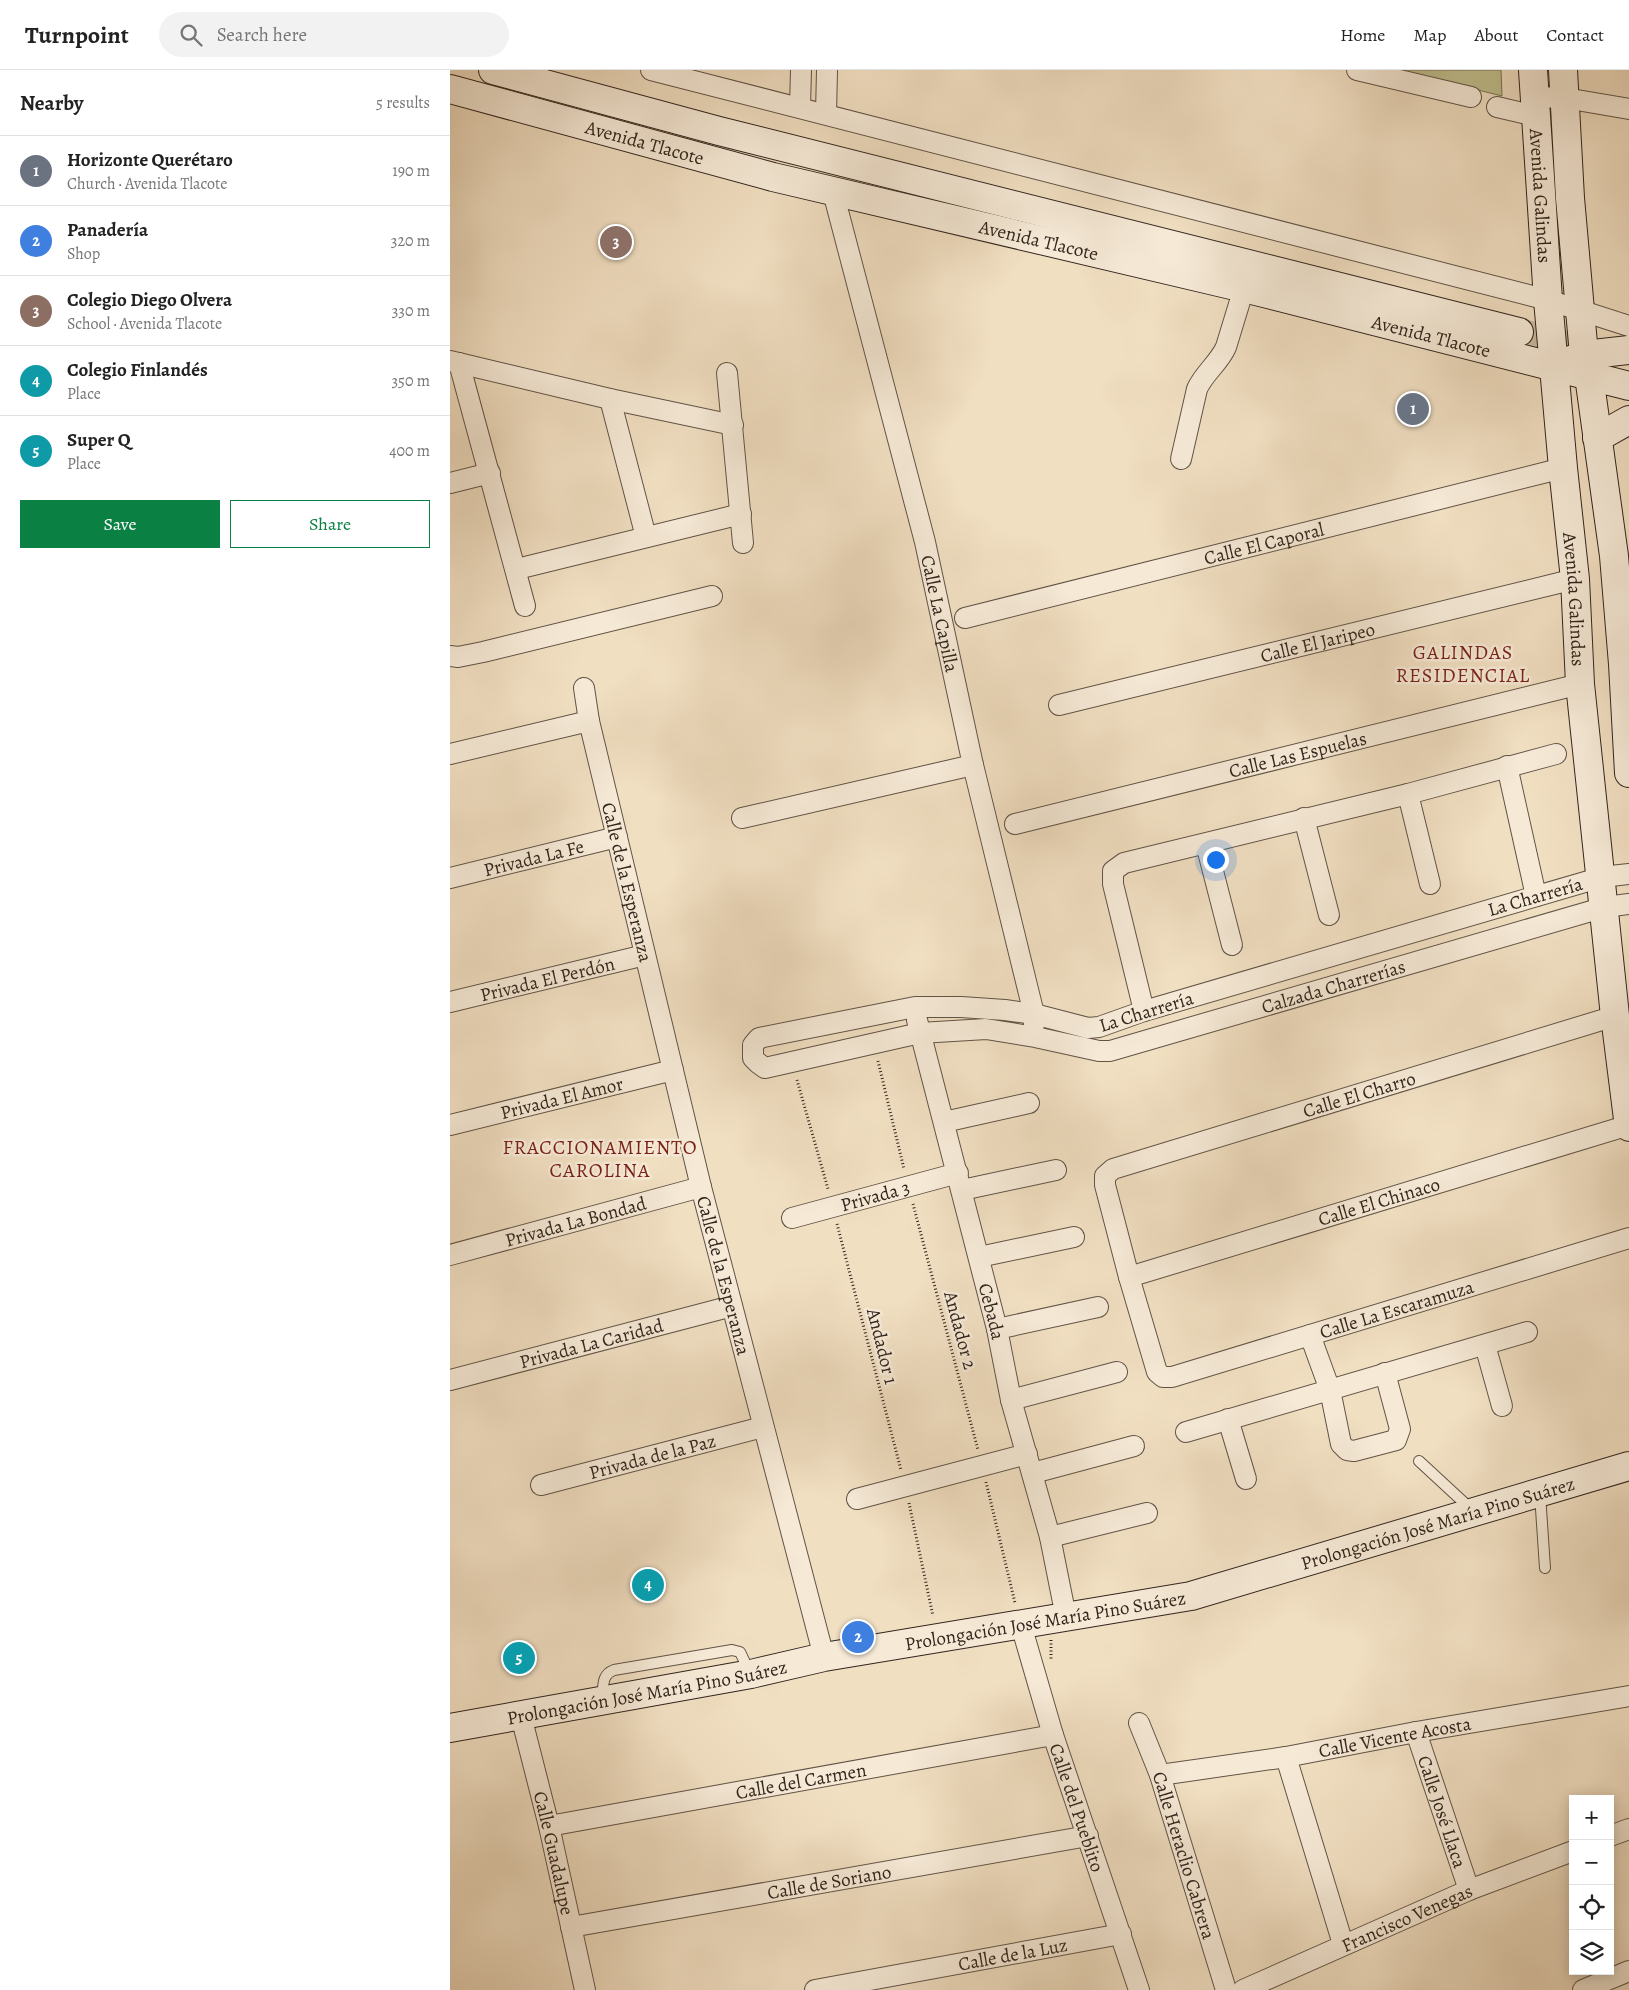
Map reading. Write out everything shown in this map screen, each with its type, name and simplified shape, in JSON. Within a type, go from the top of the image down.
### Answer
[{"type":"main road","name":"Avenida Tlacote","points":[[493,70],[719,132],[1519,332]]},
{"type":"main road","name":"Avenida Galindas","points":[[1533,70],[1553,367],[1575,579],[1580,684],[1602,877],[1617,905],[1615,1016],[1629,1126]]},
{"type":"main road","name":"Avenida Galindas","points":[[1563,70],[1570,198],[1586,365],[1597,438],[1622,553],[1629,773]]},
{"type":"main road","name":"Avenida Tlacote","points":[[450,90],[833,192],[1244,288],[1553,367],[1586,365],[1629,386]]},
{"type":"main road","points":[[1586,365],[1629,350]]},
{"type":"main road","points":[[1597,438],[1629,420]]},
{"type":"main road","name":"Prolongación José María Pino Suárez","points":[[450,1728],[751,1674],[824,1657],[1191,1596],[1629,1466]]},
{"type":"street","points":[[651,70],[1548,300],[1629,326]]},
{"type":"street","points":[[800,107],[801,70]]},
{"type":"street","points":[[826,114],[827,70]]},
{"type":"street","points":[[1357,70],[1471,97]]},
{"type":"street","points":[[1497,107],[1535,107],[1565,98],[1629,109]]},
{"type":"street","name":"Calle La Capilla","points":[[833,192],[925,542],[974,765],[1034,1014],[1035,1037]]},
{"type":"street","points":[[1541,198],[1570,198]]},
{"type":"street","points":[[1181,459],[1197,389],[1200,382],[1222,356],[1244,288]]},
{"type":"street","points":[[455,362],[610,399],[733,425]]},
{"type":"street","points":[[455,362],[490,473],[525,606]]},
{"type":"street","points":[[727,373],[744,543]]},
{"type":"street","points":[[610,399],[646,537]]},
{"type":"street","name":"Calle El Caporal","points":[[965,618],[1563,468]]},
{"type":"street","points":[[450,483],[490,473]]},
{"type":"street","points":[[516,569],[741,514]]},
{"type":"street","name":"Calle El Jaripeo","points":[[1059,704],[1575,579]]},
{"type":"street","points":[[450,656],[458,657],[483,652],[712,596]]},
{"type":"street","name":"Calle Las Espuelas","points":[[1015,824],[1580,684]]},
{"type":"street","name":"Calle de la Esperanza","points":[[584,688],[589,721],[701,1187],[824,1657]]},
{"type":"street","points":[[450,754],[589,721]]},
{"type":"street","points":[[1144,1011],[1113,884],[1112,870],[1124,863],[1408,794],[1556,754]]},
{"type":"street","points":[[742,818],[974,765]]},
{"type":"street","points":[[1507,766],[1536,896]]},
{"type":"street","points":[[1408,794],[1430,884]]},
{"type":"street","points":[[1304,818],[1329,915]]},
{"type":"street","name":"Privada La Fe","points":[[450,878],[617,837]]},
{"type":"street","points":[[1206,844],[1232,945]]},
{"type":"street","name":"La Charrería","points":[[920,1033],[765,1068],[753,1058],[753,1045],[759,1038],[915,1007],[961,1006],[1005,1010],[1034,1014],[1088,1028],[1099,1027],[1144,1011],[1536,896],[1602,877],[1629,874]]},
{"type":"street","name":"Calzada Charrerías","points":[[920,1033],[986,1029],[1035,1037],[1099,1051],[1110,1051],[1617,905]]},
{"type":"street","name":"Privada El Perdón","points":[[450,1002],[645,955]]},
{"type":"street","name":"Cebada","points":[[915,1007],[920,1033],[997,1329],[1011,1400],[1050,1537],[1066,1617]]},
{"type":"street","name":"Calle El Charro","points":[[1129,1277],[1105,1184],[1105,1176],[1113,1169],[1615,1016]]},
{"type":"street","name":"Privada El Amor","points":[[450,1125],[673,1070]]},
{"type":"street","points":[[944,1122],[1029,1103]]},
{"type":"street","name":"Calle El Chinaco","points":[[1129,1277],[1629,1126]]},
{"type":"street","name":"Privada 3","points":[[792,1218],[909,1187],[1056,1170]]},
{"type":"street","name":"Privada La Bondad","points":[[450,1255],[701,1187]]},
{"type":"street","points":[[979,1258],[1074,1237]]},
{"type":"street","name":"Calle La Escaramuza","points":[[1129,1277],[1157,1372],[1163,1377],[1172,1377],[1629,1238]]},
{"type":"street","name":"Privada La Caridad","points":[[450,1380],[732,1306]]},
{"type":"street","points":[[997,1329],[1098,1307]]},
{"type":"street","points":[[1186,1432],[1527,1332]]},
{"type":"street","points":[[1310,1335],[1330,1390],[1341,1444],[1347,1450],[1354,1451],[1396,1440],[1400,1429],[1385,1373]]},
{"type":"street","points":[[1485,1345],[1502,1406]]},
{"type":"street","points":[[1011,1400],[1117,1372]]},
{"type":"street","points":[[1228,1419],[1246,1479]]},
{"type":"street","name":"Privada de la Paz","points":[[541,1485],[763,1427]]},
{"type":"street","points":[[857,1499],[982,1466],[1030,1463],[1134,1446]]},
{"type":"street","points":[[1050,1537],[1147,1513]]},
{"type":"street","name":"Calle del Pueblito","points":[[1021,1624],[1053,1735],[1139,1990]]},
{"type":"street","name":"Calle Vicente Acosta","points":[[1160,1774],[1286,1757],[1416,1732],[1629,1696]]},
{"type":"street","name":"Calle Guadalupe","points":[[521,1716],[549,1826],[585,1990]]},
{"type":"street","name":"Calle Heraclio Cabrera","points":[[1139,1723],[1160,1774],[1226,1990]]},
{"type":"street","name":"Calle José Llaca","points":[[1416,1732],[1470,1890]]},
{"type":"street","name":"Calle del Carmen","points":[[549,1826],[1053,1735]]},
{"type":"street","points":[[1286,1757],[1343,1944]]},
{"type":"street","points":[[1614,1835],[1629,1829]]},
{"type":"street","name":"Calle de Soriano","points":[[571,1927],[1088,1836]]},
{"type":"street","name":"Francisco Venegas","points":[[1243,1990],[1343,1944],[1470,1890],[1569,1853]]},
{"type":"street","name":"Calle de la Luz","points":[[815,1990],[1121,1934]]},
{"type":"street","points":[[1583,1990],[1629,1971]]},
{"type":"lane","points":[[1420,1462],[1474,1512]]},
{"type":"lane","points":[[1540,1493],[1545,1568]]},
{"type":"path","name":"Andador 2","points":[[874,1043],[1021,1624]]},
{"type":"path","name":"Andador 1","points":[[792,1062],[833,1207],[905,1485],[938,1638]]},
{"type":"green space","points":[[1398,70],[1501,70],[1502,96]]},
{"type":"tunnel","points":[[1519,332],[1606,356]]},
{"type":"place","name":"Colegio Diego Olvera","points":[[616,242]]},
{"type":"place","name":"Horizonte Querétaro","points":[[1413,409]]},
{"type":"place","name":"Colegio Finlandés","points":[[648,1585]]},
{"type":"place","name":"Panadería","points":[[858,1637]]},
{"type":"place","name":"Super Q","points":[[519,1658]]},
{"type":"district","name":"GALINDAS RESIDENCIAL","points":[[1463,664]]},
{"type":"district","name":"FRACCIONAMIENTO CAROLINA","points":[[600,1158]]}]
